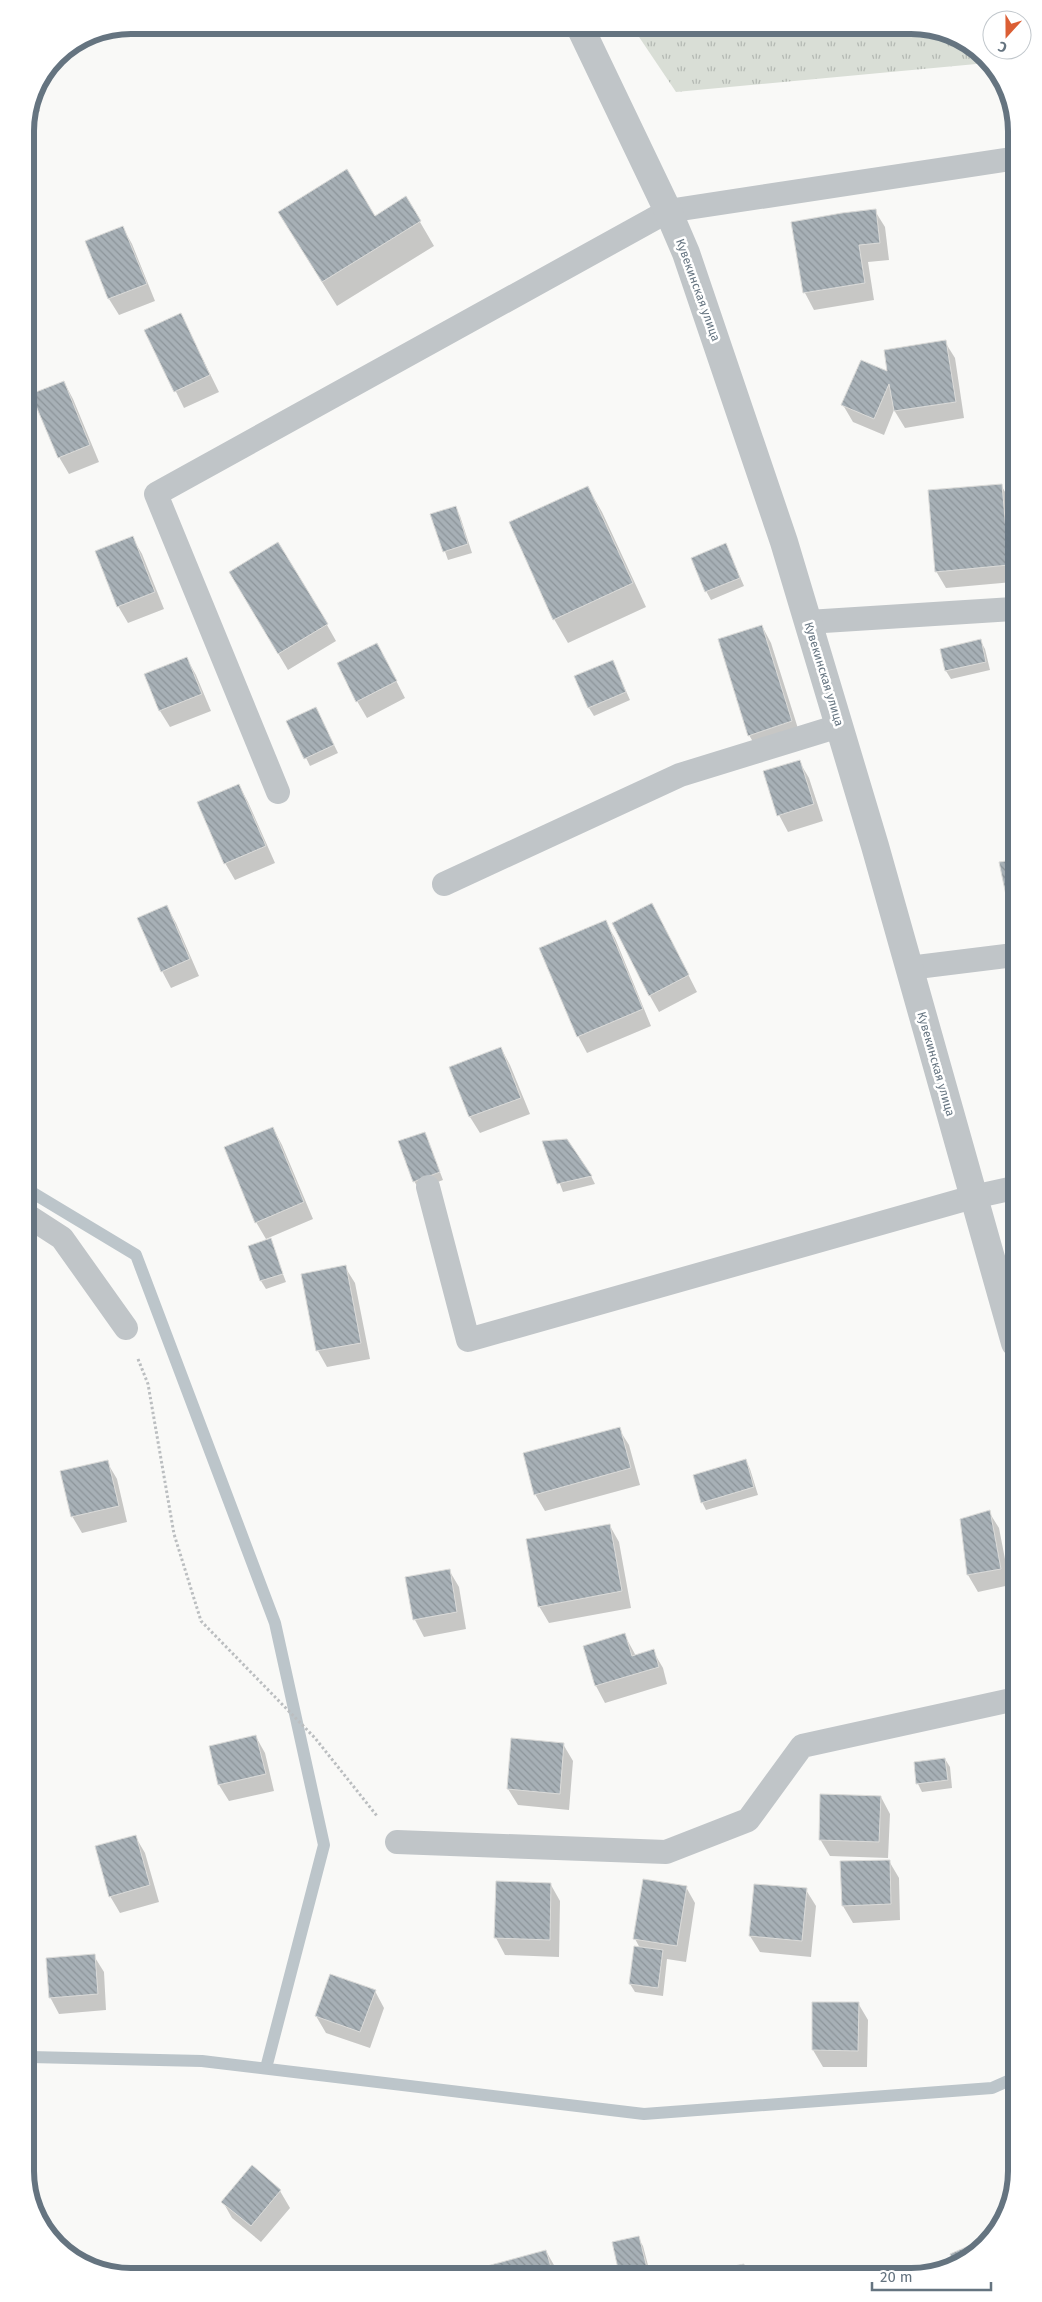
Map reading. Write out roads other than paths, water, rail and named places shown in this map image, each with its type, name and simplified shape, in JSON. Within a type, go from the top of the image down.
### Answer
[{"type":"street","name":"Кувекинская улица","points":[[582,34],[668,211],[693,272],[784,542],[909,968],[1008,1319]]},
{"type":"lane","points":[[278,792],[156,494],[668,211],[1008,160]]},
{"type":"lane","points":[[808,622],[1008,609]]},
{"type":"lane","points":[[444,884],[680,775],[839,726]]},
{"type":"lane","points":[[909,968],[1008,956]]},
{"type":"lane","points":[[428,1187],[468,1340],[973,1197],[1008,1189]]},
{"type":"lane","points":[[34,1220],[62,1238],[126,1328]]},
{"type":"lane","points":[[397,1842],[666,1852],[748,1820],[802,1746],[1008,1701]]},
{"type":"waterway","points":[[34,1194],[136,1255],[275,1623],[324,1845],[266,2068]]},
{"type":"waterway","points":[[34,2057],[202,2061],[644,2114],[992,2088],[1008,2081]]}]
